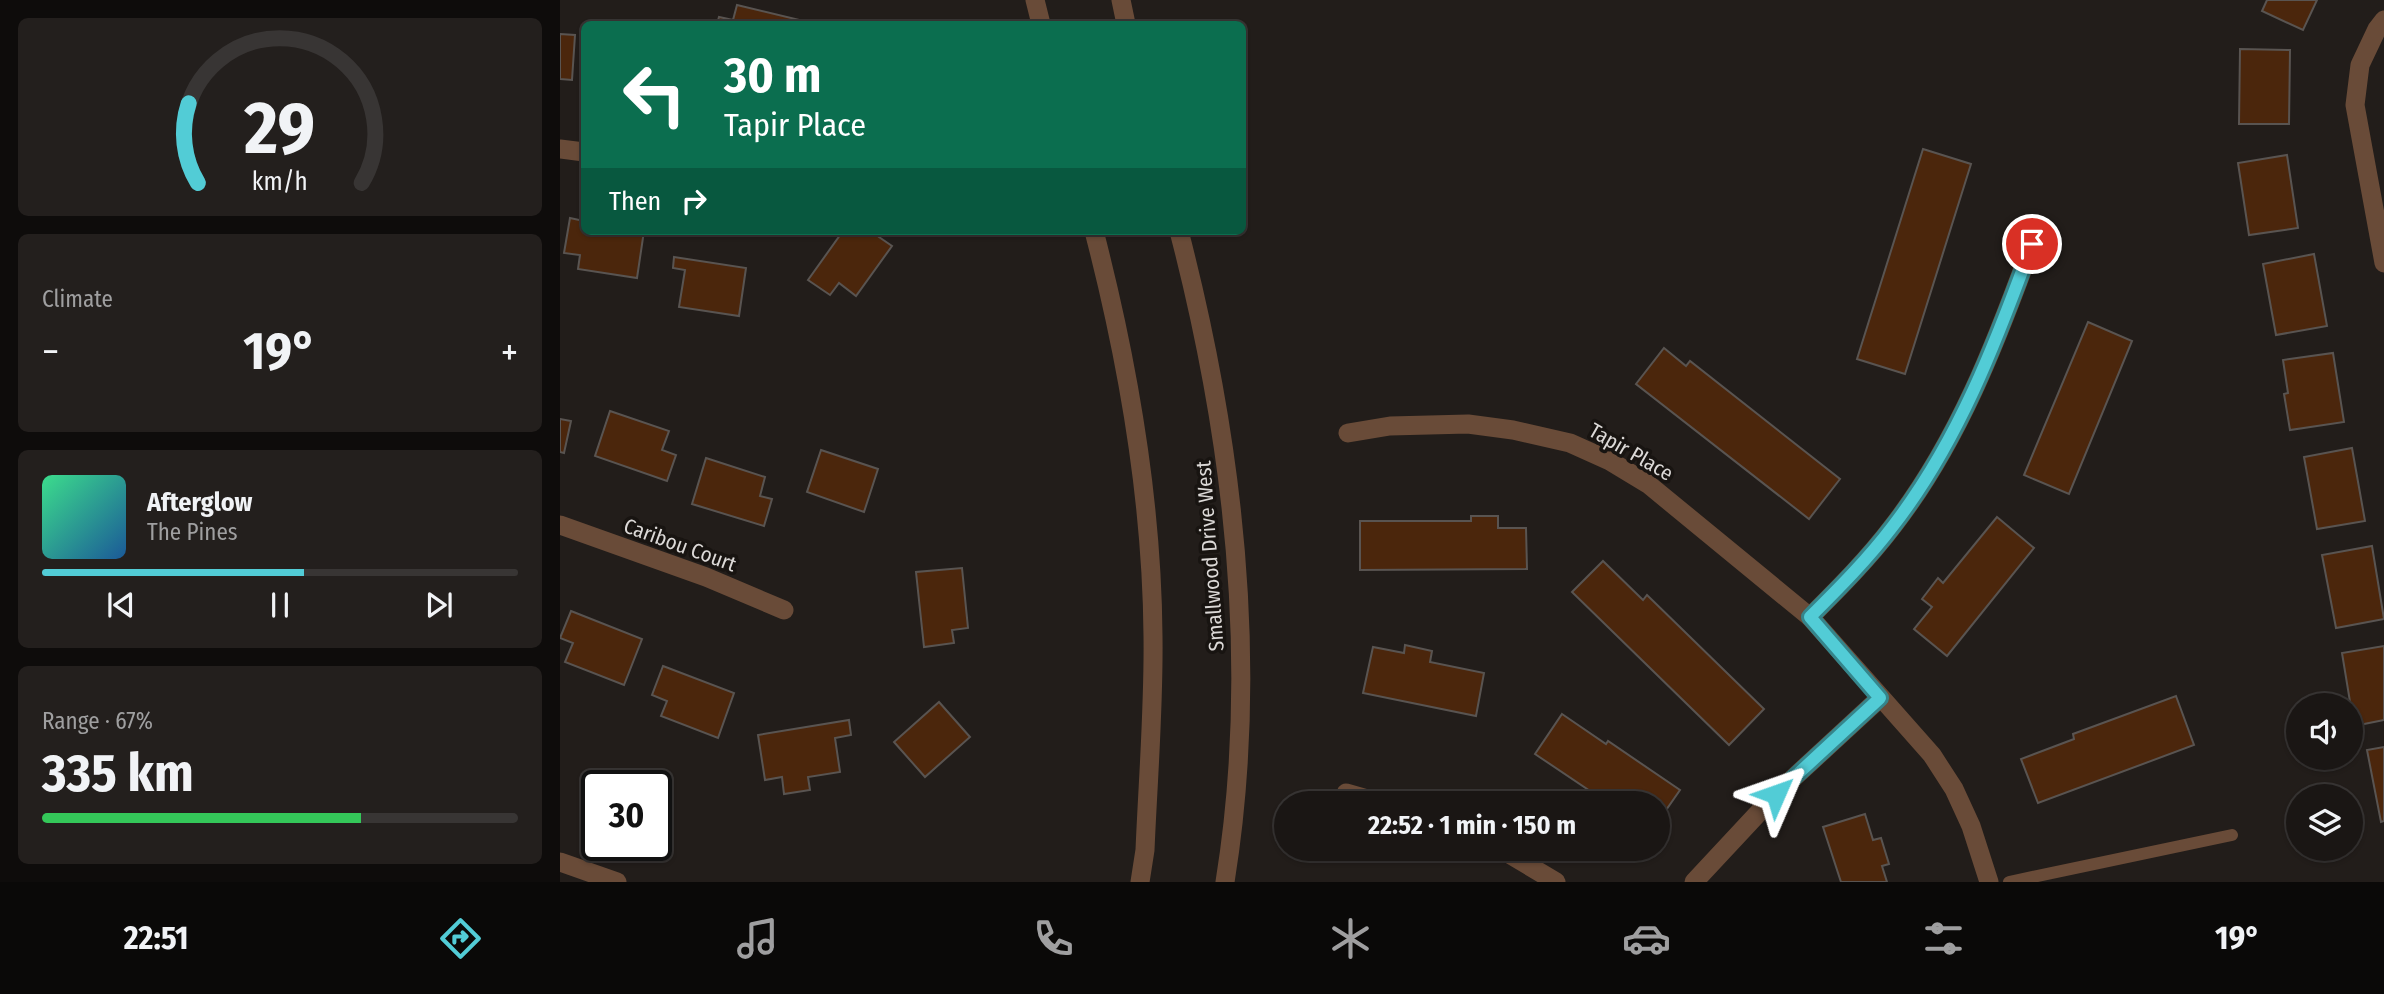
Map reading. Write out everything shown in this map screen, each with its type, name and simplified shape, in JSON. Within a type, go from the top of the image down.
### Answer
[{"type":"street","points":[[1035,0],[1040,21]]},
{"type":"street","points":[[1121,0],[1125,21]]},
{"type":"street","points":[[2384,20],[2360,65],[2356,106],[2384,263]]},
{"type":"street","points":[[560,149],[581,152]]},
{"type":"street","points":[[1095,235],[1134,424],[1147,530],[1153,636],[1145,849],[1140,882]]},
{"type":"street","name":"Smallwood Drive West","points":[[1181,235],[1219,409],[1236,547],[1240,625],[1239,737],[1235,820],[1225,882]]},
{"type":"street","points":[[1810,617],[1894,526],[1948,442],[1971,399],[1992,350],[2032,244]]},
{"type":"street","name":"Tapir Place","points":[[1348,433],[1390,426],[1468,424],[1513,430],[1570,443],[1610,461],[1648,484],[1810,617],[1932,755],[1954,789],[1971,826],[1989,882]]},
{"type":"street","name":"Caribou Court","points":[[560,526],[706,577],[784,610]]},
{"type":"street","points":[[1694,882],[1776,794],[1880,698]]},
{"type":"street","points":[[1521,861],[1556,882]]},
{"type":"street","points":[[560,862],[617,882]]},
{"type":"lane","points":[[2009,882],[2232,835]]},
{"type":"building","points":[[2267,0],[2317,0],[2303,30],[2262,11]]},
{"type":"building","points":[[737,5],[804,21],[718,21],[719,17],[733,20]]},
{"type":"building","points":[[560,34],[575,35],[572,80],[560,79]]},
{"type":"building","points":[[2240,49],[2290,50],[2289,124],[2239,124]]},
{"type":"building","points":[[1923,149],[1971,164],[1905,374],[1857,359]]},
{"type":"building","points":[[2287,155],[2298,228],[2249,235],[2238,163]]},
{"type":"building","points":[[570,218],[581,220],[581,235],[643,235],[637,278],[578,269],[580,255],[564,253]]},
{"type":"building","points":[[840,235],[880,235],[879,237],[892,246],[856,296],[839,283],[830,295],[808,280]]},
{"type":"building","points":[[2314,254],[2327,326],[2276,335],[2263,264]]},
{"type":"building","points":[[674,257],[746,268],[739,316],[679,307],[685,270],[673,268]]},
{"type":"building","points":[[2088,322],[2132,341],[2069,494],[2024,475]]},
{"type":"building","points":[[1664,348],[1686,366],[1690,361],[1840,479],[1809,519],[1636,384]]},
{"type":"building","points":[[2333,353],[2344,422],[2290,430],[2284,394],[2288,393],[2283,360]]},
{"type":"building","points":[[610,411],[669,431],[662,450],[676,455],[667,481],[595,456]]},
{"type":"building","points":[[560,419],[571,421],[564,453],[560,452]]},
{"type":"building","points":[[2352,448],[2365,521],[2317,529],[2304,457]]},
{"type":"building","points":[[821,450],[878,469],[864,512],[807,492]]},
{"type":"building","points":[[706,458],[765,477],[760,496],[772,499],[764,526],[692,504]]},
{"type":"building","points":[[1471,516],[1498,516],[1498,528],[1526,528],[1527,569],[1360,570],[1360,521],[1471,521]]},
{"type":"building","points":[[1997,517],[2034,548],[1947,656],[1914,629],[1932,607],[1922,599],[1938,578],[1943,583]]},
{"type":"building","points":[[2372,546],[2384,619],[2336,628],[2322,555]]},
{"type":"building","points":[[1603,561],[1643,600],[1647,595],[1764,709],[1729,745],[1572,592]]},
{"type":"building","points":[[962,568],[968,628],[952,630],[954,643],[924,647],[916,572]]},
{"type":"building","points":[[571,611],[642,639],[624,685],[565,662],[573,643],[560,638]]},
{"type":"building","points":[[1405,645],[1432,651],[1430,662],[1484,673],[1476,716],[1363,693],[1373,647],[1404,653]]},
{"type":"building","points":[[2384,646],[2384,720],[2363,724],[2363,693],[2349,693],[2342,653]]},
{"type":"building","points":[[663,666],[734,693],[718,738],[661,716],[667,701],[652,695]]},
{"type":"building","points":[[2176,696],[2194,745],[2038,803],[2021,759],[2074,739],[2073,734]]},
{"type":"building","points":[[939,702],[970,737],[925,777],[894,742]]},
{"type":"building","points":[[1562,714],[1606,744],[1608,741],[1680,790],[1670,804],[1670,791],[1590,791],[1535,754]]},
{"type":"building","points":[[849,720],[851,735],[835,738],[840,772],[808,777],[810,790],[784,794],[782,777],[765,780],[758,735]]},
{"type":"building","points":[[2384,747],[2384,821],[2381,822],[2367,750]]},
{"type":"building","points":[[1865,814],[1873,840],[1881,838],[1889,864],[1882,866],[1887,882],[1841,882],[1823,827]]},
{"type":"route","points":[[1776,794],[1880,698],[1810,617],[1894,526],[1948,442],[1971,399],[1992,350],[2032,244]]}]
